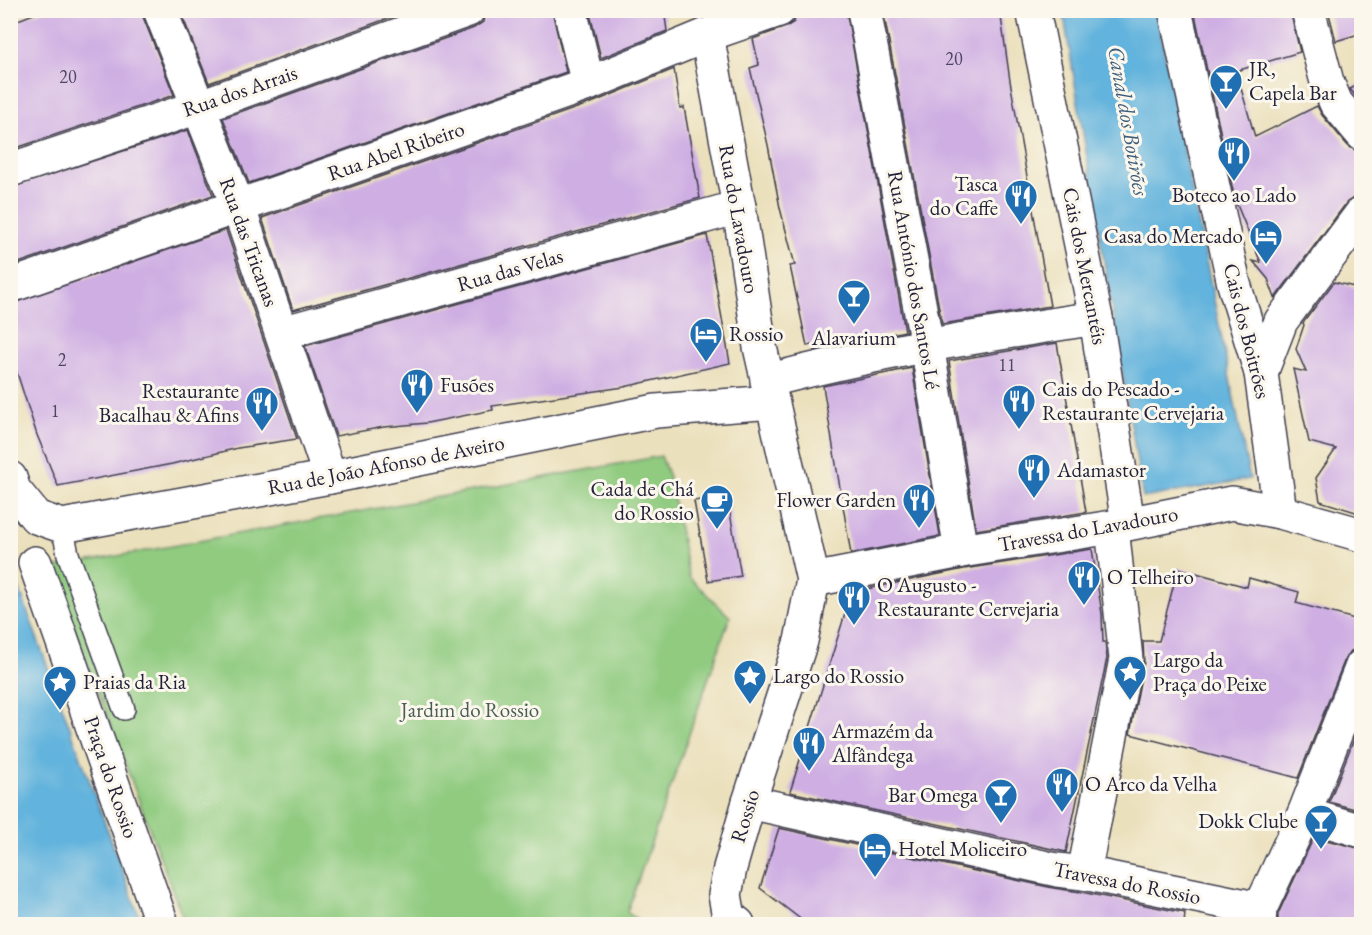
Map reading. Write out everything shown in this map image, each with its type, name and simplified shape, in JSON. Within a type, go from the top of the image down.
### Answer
[{"type":"street","name":"Rua das Tricanas","points":[[160,10],[238,206],[330,477]]},
{"type":"street","name":"Rua dos Arrais","points":[[10,170],[198,107],[468,10]]},
{"type":"street","points":[[570,10],[588,84]]},
{"type":"street","name":"Rua Abel Ribeiro","points":[[10,286],[588,84],[779,10]]},
{"type":"street","name":"Rua António dos Santos Lé","points":[[864,10],[927,345],[961,551]]},
{"type":"street","name":"Cais dos Mercantéis","points":[[1034,10],[1096,318],[1120,525]]},
{"type":"street","name":"Cais dos Boitrões","points":[[1175,10],[1234,284],[1261,374],[1280,512]]},
{"type":"street","points":[[1308,10],[1327,82],[1336,103],[1362,134]]},
{"type":"street","name":"Rua do Lavadouro","points":[[707,36],[739,207],[769,391]]},
{"type":"street","name":"Rua das Velas","points":[[282,333],[739,207]]},
{"type":"street","points":[[1261,374],[1281,321],[1362,213]]},
{"type":"street","name":"Rua de João Afonso de Aveiro","points":[[62,526],[330,477],[656,411],[769,391],[814,368],[927,345],[1096,318]]},
{"type":"street","name":"Rossio","points":[[734,921],[725,895],[730,868],[748,802],[801,641],[813,580],[769,391]]},
{"type":"street","points":[[13,484],[36,517],[62,526]]},
{"type":"street","name":"Travessa do Lavadouro","points":[[813,580],[1232,503],[1280,512],[1362,535]]},
{"type":"street","points":[[1084,873],[1126,659],[1120,525]]},
{"type":"street","name":"Praça do Rossio","points":[[35,563],[162,924]]},
{"type":"street","points":[[1259,917],[1304,814],[1362,666]]},
{"type":"street","name":"Travessa do Rossio","points":[[748,802],[1057,870],[1084,873],[1259,917]]},
{"type":"street","points":[[1304,814],[1362,831]]},
{"type":"lane","points":[[62,526],[68,554],[124,710]]},
{"type":"green space","name":"Jardim do Rossio","points":[[661,456],[669,477],[689,577],[730,617],[627,912],[643,924],[185,924],[52,568]]},
{"type":"water","name":"Canal dos Botirões","points":[[1063,11],[1156,11],[1250,479],[1143,498]]},
{"type":"water","points":[[10,564],[142,924],[11,924]]},
{"type":"building","points":[[44,10],[142,10],[174,95],[10,150],[10,23]]},
{"type":"building","points":[[180,10],[411,10],[209,83]]},
{"type":"building","points":[[486,10],[552,10],[566,72],[249,183],[223,118],[474,28],[483,22]]},
{"type":"building","points":[[589,10],[664,10],[667,31],[601,58]]},
{"type":"building","points":[[797,10],[846,10],[905,331],[815,350],[814,344],[807,346],[790,266],[795,265],[780,208],[750,68],[759,65],[753,39],[794,22]]},
{"type":"building","points":[[883,10],[1000,10],[1010,81],[1050,306],[942,324]]},
{"type":"building","points":[[1194,10],[1290,10],[1300,52],[1236,71],[1255,137],[1317,106],[1348,146],[1362,154],[1362,193],[1347,202],[1275,298],[1268,279],[1253,261],[1261,263],[1235,200]]},
{"type":"building","points":[[1328,10],[1362,10],[1362,33],[1336,41]]},
{"type":"building","points":[[674,69],[680,108],[684,107],[700,198],[293,310],[262,218],[594,102]]},
{"type":"building","points":[[1362,83],[1362,104],[1350,89]]},
{"type":"building","points":[[188,130],[213,195],[10,266],[10,188]]},
{"type":"building","points":[[226,230],[297,439],[238,448],[172,464],[58,486],[37,435],[10,351],[10,304]]},
{"type":"building","points":[[707,235],[730,363],[624,387],[492,406],[493,410],[427,423],[384,427],[336,436],[305,346]]},
{"type":"building","points":[[1334,282],[1362,289],[1362,514],[1320,501],[1316,478],[1336,449],[1309,442],[1293,369],[1306,372],[1296,349],[1303,323]]},
{"type":"building","points":[[1057,343],[1086,512],[976,530],[949,361]]},
{"type":"building","points":[[912,368],[940,536],[851,554],[823,386]]},
{"type":"building","points":[[727,495],[741,576],[708,581],[694,501]]},
{"type":"building","points":[[1092,549],[1107,658],[1066,852],[790,792],[848,604],[857,591],[964,569]]},
{"type":"building","points":[[1178,568],[1247,587],[1249,578],[1299,592],[1296,603],[1362,621],[1362,648],[1351,651],[1345,659],[1298,778],[1130,734],[1144,662],[1143,641],[1159,641]]},
{"type":"building","points":[[1362,719],[1362,811],[1329,802]]},
{"type":"building","name":"Hotel Moliceiro","points":[[779,828],[1053,888],[1185,913],[1184,924],[807,924],[760,888]]},
{"type":"building","points":[[1314,837],[1362,849],[1362,924],[1278,924],[1278,914]]},
{"type":"place","name":"JR, Capela Bar","points":[[1226,110]]},
{"type":"place","name":"Boteco ao Lado","points":[[1234,182]]},
{"type":"place","name":"Tasca do Caffe","points":[[1021,225]]},
{"type":"place","name":"Casa do Mercado","points":[[1266,265]]},
{"type":"place","name":"Alavarium","points":[[854,325]]},
{"type":"place","name":"Rossio","points":[[706,363]]},
{"type":"place","name":"Fusões","points":[[417,414]]},
{"type":"place","name":"Cais do Pescado - Restaurante Cervejaria","points":[[1019,430]]},
{"type":"place","name":"Restaurante Bacalhau & Afins","points":[[262,432]]},
{"type":"place","name":"Adamastor","points":[[1034,499]]},
{"type":"place","name":"Flower Garden","points":[[919,529]]},
{"type":"place","name":"Cada de Chá do Rossio","points":[[717,530]]},
{"type":"place","name":"O Telheiro","points":[[1084,606]]},
{"type":"place","name":"O Augusto - Restaurante Cervejaria","points":[[854,626]]},
{"type":"place","name":"Largo da Praça do Peixe","points":[[1130,701]]},
{"type":"place","name":"Largo do Rossio","points":[[750,705]]},
{"type":"place","name":"Praias da Ria","points":[[60,711]]},
{"type":"place","name":"Armazém da Alfândega","points":[[809,772]]},
{"type":"place","name":"O Arco da Velha","points":[[1062,813]]},
{"type":"place","name":"Bar Omega","points":[[1001,824]]},
{"type":"place","name":"Dokk Clube","points":[[1321,850]]},
{"type":"place","name":"Hotel Moliceiro","points":[[875,878]]}]
